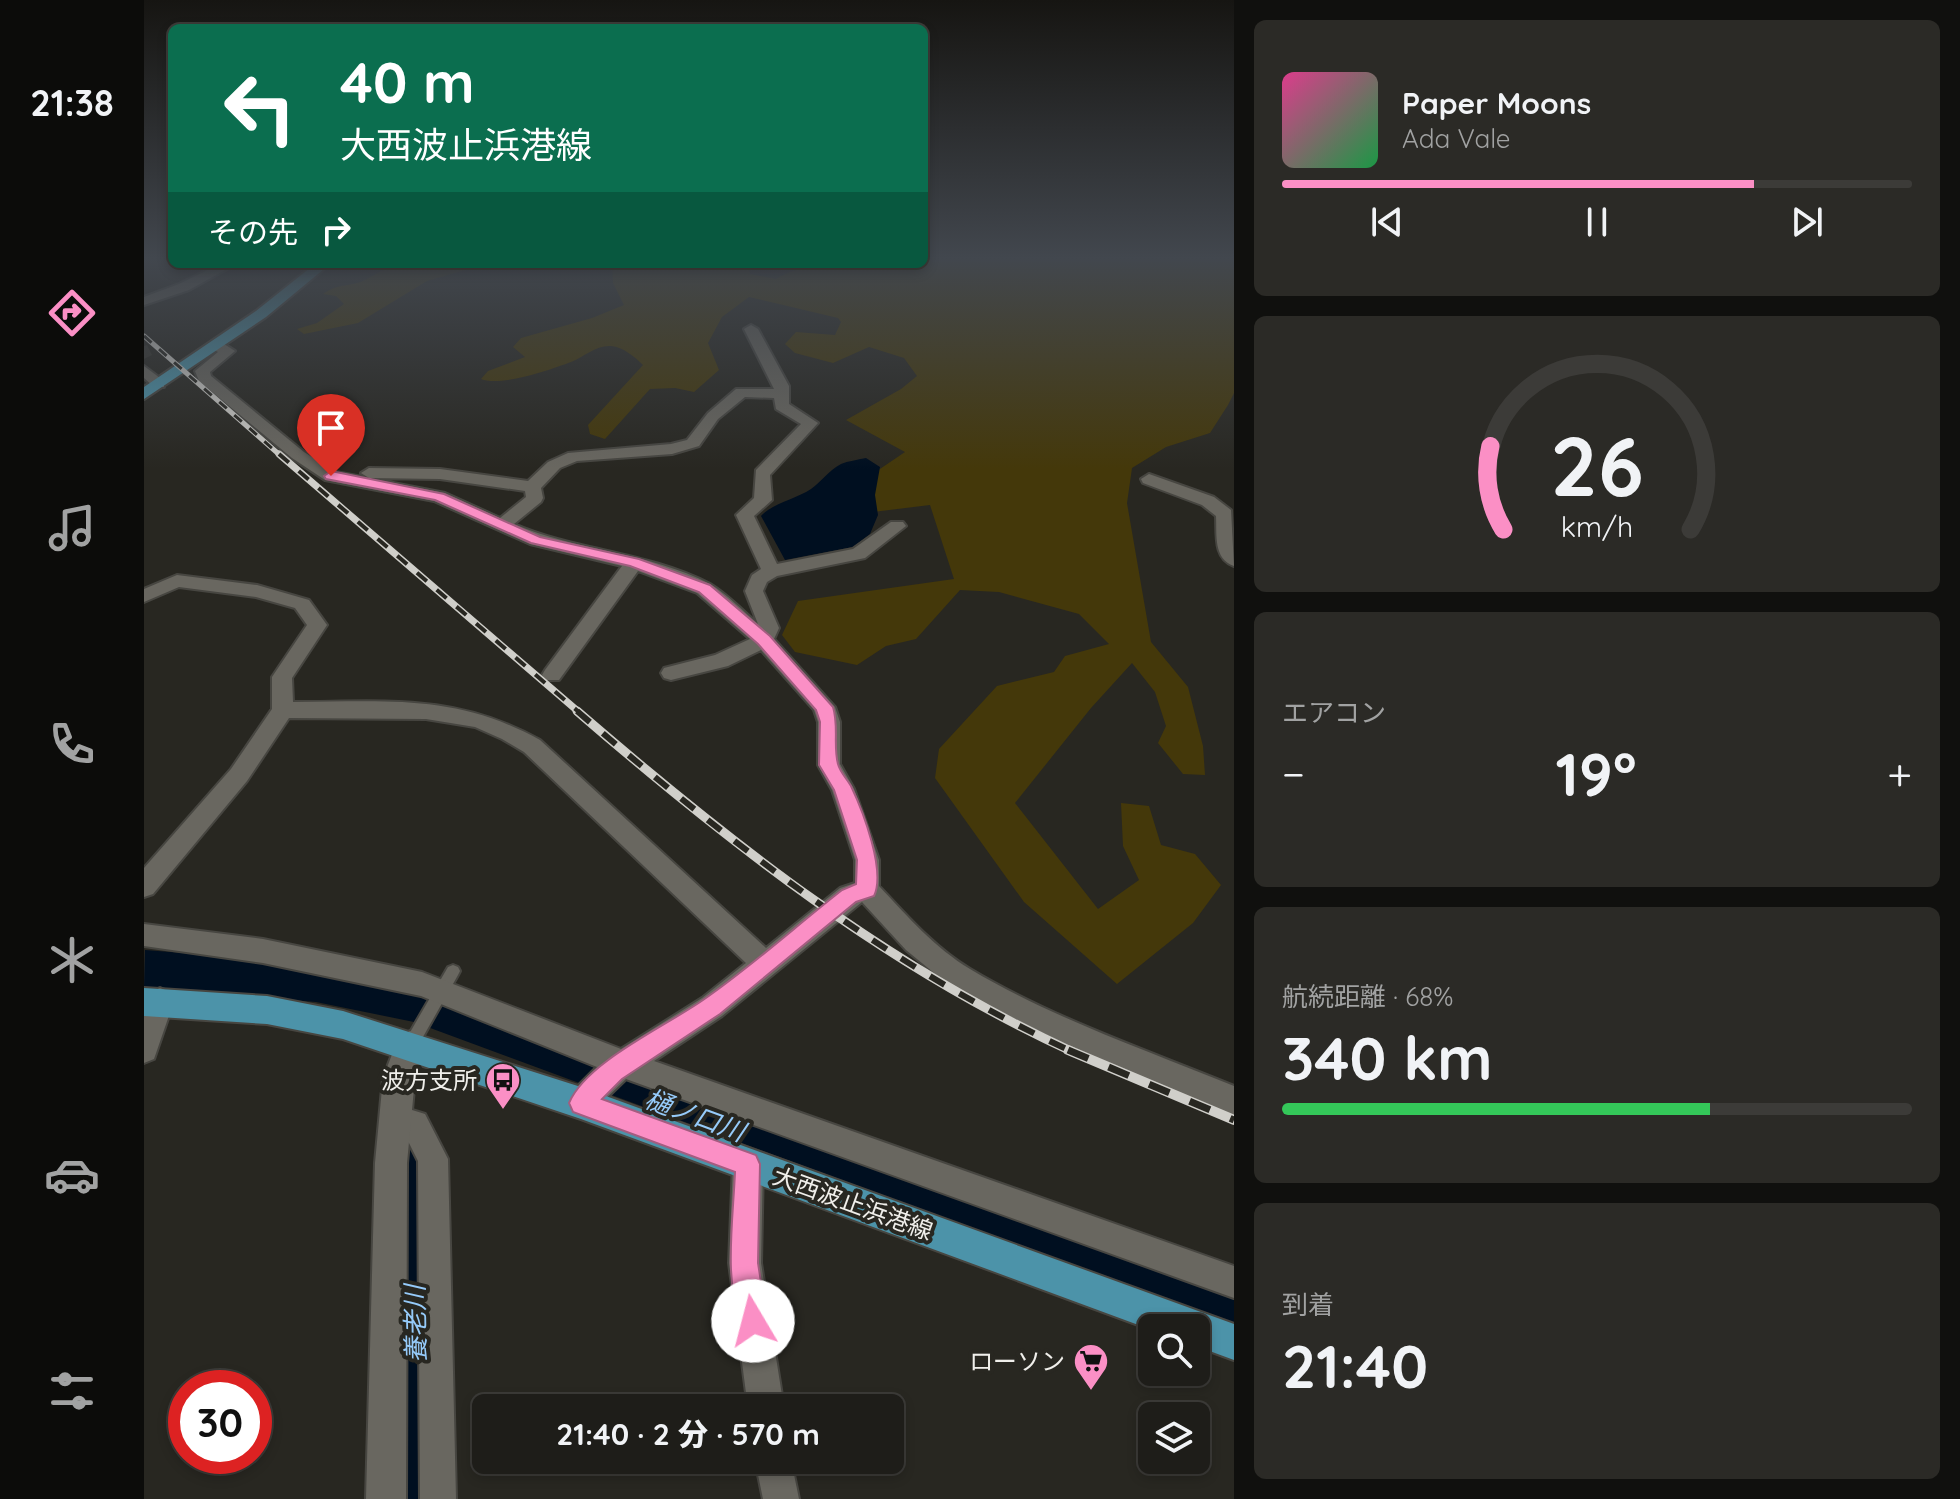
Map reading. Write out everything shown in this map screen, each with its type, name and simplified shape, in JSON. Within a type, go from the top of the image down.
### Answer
[{"type":"main road","points":[[144,394],[237,329]]},
{"type":"main road","name":"大西波止浜港線","points":[[152,1001],[267,1010],[415,1037],[586,1099],[748,1164],[1234,1342]]},
{"type":"street","points":[[751,329],[773,366],[782,394],[781,406],[810,423],[762,474],[763,500],[745,515],[771,571]]},
{"type":"street","points":[[216,345],[228,351],[206,365],[202,371],[204,378],[298,455],[331,476],[439,497],[536,540],[634,563],[704,589],[764,640],[824,707],[829,722],[829,765],[843,789],[867,860],[867,890],[915,942],[959,977],[1077,1036],[1234,1101]]},
{"type":"street","points":[[144,370],[159,384]]},
{"type":"street","points":[[532,487],[554,465],[574,456],[672,449],[693,443],[713,416],[741,392],[782,394]]},
{"type":"street","points":[[320,468],[440,474],[532,487]]},
{"type":"street","points":[[1149,479],[1208,501],[1225,514],[1227,552],[1234,560]]},
{"type":"street","points":[[502,525],[535,498],[532,487]]},
{"type":"street","points":[[671,673],[721,661],[764,640],[769,628],[754,591],[759,579],[771,571],[859,554],[897,526]]},
{"type":"street","points":[[552,675],[578,645],[588,625],[634,563]]},
{"type":"street","points":[[144,596],[177,581],[257,591],[302,604],[317,625],[282,677],[283,710],[239,775],[144,886]]},
{"type":"street","points":[[283,710],[435,712],[469,717],[498,727],[532,746],[765,964]]},
{"type":"street","points":[[586,1099],[618,1067],[712,1007],[849,896],[867,890]]},
{"type":"street","points":[[144,935],[263,951],[444,987],[618,1067],[1234,1282]]},
{"type":"street","points":[[144,1049],[152,1001]]},
{"type":"street","points":[[386,1499],[391,1163],[399,1078],[415,1037]]},
{"type":"street","points":[[396,1120],[415,1124],[433,1159],[438,1499]]},
{"type":"street","points":[[748,1164],[745,1263],[764,1394]]},
{"type":"street","points":[[776,1474],[781,1499]]},
{"type":"lane","points":[[415,1037],[444,987]]},
{"type":"shaded area","points":[[297,329],[329,329],[304,334]]},
{"type":"shaded area","points":[[553,329],[716,329],[708,343],[719,370],[694,392],[675,388],[650,389],[605,439],[590,434],[588,425],[643,365],[624,350],[606,346],[571,362],[525,376],[500,381],[481,379],[488,371],[525,357],[513,347],[521,338]]},
{"type":"shaded area","points":[[838,329],[1234,329],[1234,393],[1228,405],[1210,433],[1166,447],[1132,468],[1127,503],[1151,642],[1188,687],[1203,746],[1205,775],[1183,774],[1158,743],[1166,726],[1155,692],[1132,663],[1091,708],[1015,803],[1098,909],[1139,880],[1123,846],[1121,803],[1149,806],[1161,845],[1195,854],[1221,885],[1193,923],[1117,984],[1024,902],[935,778],[939,749],[997,686],[1054,672],[1065,656],[1109,644],[1079,614],[999,592],[960,590],[916,639],[886,646],[857,665],[795,652],[782,635],[798,601],[954,579],[930,505],[873,512],[874,473],[905,452],[846,420],[901,389],[917,376],[904,358],[869,347],[833,363],[795,353],[785,344],[796,332],[835,335]]},
{"type":"water","points":[[866,458],[880,467],[875,495],[878,515],[870,534],[853,547],[785,560],[761,516],[811,489],[841,464]]},
{"type":"water","name":"樋ノ口川","points":[[145,950],[221,956],[380,980],[1234,1292],[1234,1325],[414,1022],[316,1002],[144,988]]},
{"type":"waterway","name":"養老川","points":[[413,1150],[417,1499]]},
{"type":"railway","points":[[144,336],[281,456]]},
{"type":"railway","points":[[279,454],[580,713]]},
{"type":"railway","points":[[577,711],[693,808],[813,900],[939,982],[1073,1052]]},
{"type":"railway","points":[[1068,1050],[1234,1120]]},
{"type":"place","name":"波方支所","points":[[503,1111]]},
{"type":"place","name":"ローソン","points":[[1091,1392]]},
{"type":"route","points":[[331,476],[439,497],[536,540],[634,563],[704,589],[764,640],[824,707],[829,722],[829,765],[843,789],[867,860],[867,890],[849,896],[712,1007],[613,1071],[581,1103],[748,1164],[745,1263],[753,1321]]}]
